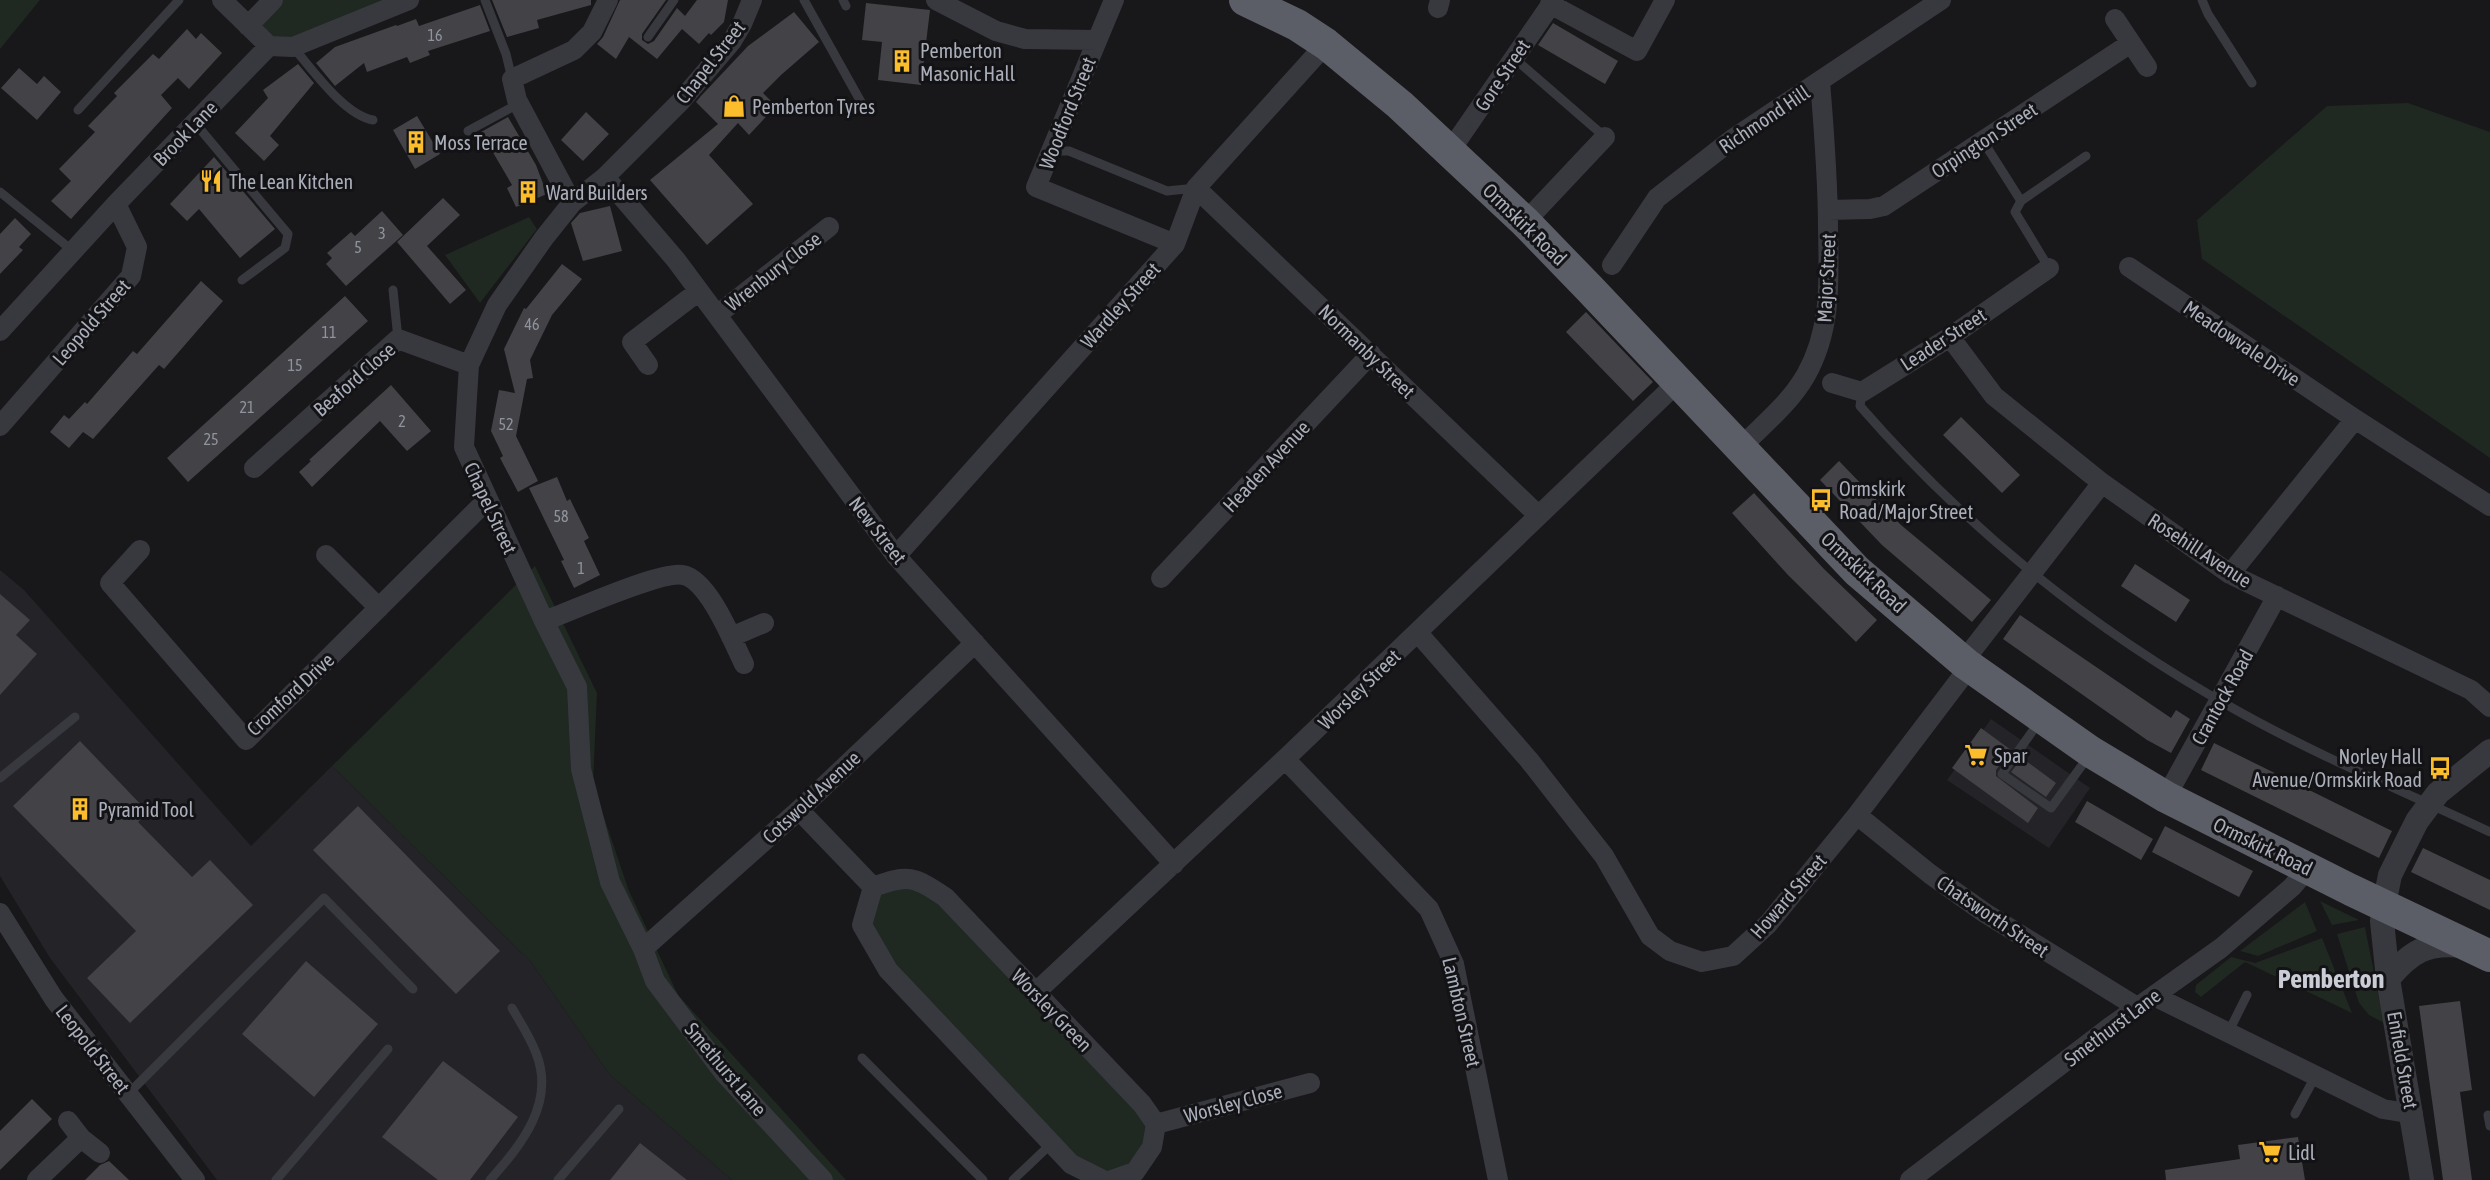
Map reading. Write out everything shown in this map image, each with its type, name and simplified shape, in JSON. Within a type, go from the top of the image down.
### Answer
[{"type":"highway","name":"Ormskirk Road","points":[[1245,0],[1297,26],[1326,44],[1372,80],[1450,151],[1525,222],[1742,447],[1857,572],[1966,664],[2091,752],[2166,797],[2480,951]]},
{"type":"street","points":[[222,0],[269,46],[293,47],[410,0]]},
{"type":"street","points":[[248,26],[273,0]]},
{"type":"street","points":[[572,203],[519,104],[512,79],[574,50],[592,32],[608,0]]},
{"type":"street","name":"Chapel Street","points":[[643,949],[610,882],[581,769],[577,687],[464,447],[469,365],[497,305],[544,238],[572,203],[605,177],[680,102],[732,41],[752,0]]},
{"type":"street","points":[[936,0],[996,31],[1024,39],[1096,40]]},
{"type":"street","name":"Woodford Street","points":[[1114,0],[1036,187],[1175,244]]},
{"type":"street","points":[[1552,2],[1637,51],[1665,0]]},
{"type":"street","name":"Richmond Hill","points":[[1612,265],[1657,198],[1734,138],[1941,0]]},
{"type":"street","name":"Gore Street","points":[[1450,151],[1552,2]]},
{"type":"street","points":[[2115,19],[2146,67]]},
{"type":"street","name":"Orpington Street","points":[[1828,210],[1870,209],[1884,206],[2131,43]]},
{"type":"street","name":"Wardley Street","points":[[896,556],[1175,244],[1196,188],[1326,44]]},
{"type":"street","name":"Brook Lane","points":[[0,331],[116,204],[269,46]]},
{"type":"street","name":"Major Street","points":[[1742,447],[1785,404],[1806,375],[1823,334],[1830,291],[1828,210],[1820,81]]},
{"type":"street","points":[[1525,222],[1605,137]]},
{"type":"street","name":"New Street","points":[[605,177],[699,291],[896,556],[1174,864]]},
{"type":"street","name":"Normanby Street","points":[[1196,188],[1538,515]]},
{"type":"street","name":"Leopold Street","points":[[0,426],[131,276],[137,247],[116,204]]},
{"type":"street","name":"Wrenbury Close","points":[[717,315],[829,227]]},
{"type":"street","name":"Meadowvale Drive","points":[[2129,267],[2355,419],[2490,506]]},
{"type":"street","name":"Leader Street","points":[[1862,392],[1950,337],[2049,268]]},
{"type":"street","points":[[648,365],[632,342],[699,291]]},
{"type":"street","name":"Rosehill Avenue","points":[[1950,337],[1994,396],[2102,483],[2229,574],[2471,690],[2490,707]]},
{"type":"street","name":"Beaford Close","points":[[254,468],[398,339],[469,365]]},
{"type":"street","name":"Headen Avenue","points":[[1161,578],[1371,354]]},
{"type":"street","name":"Worsley Street","points":[[1035,993],[1286,759],[1678,381]]},
{"type":"street","points":[[1832,383],[1862,392]]},
{"type":"street","points":[[2229,574],[2355,419]]},
{"type":"street","name":"Howard Street","points":[[1418,633],[1529,760],[1604,856],[1650,936],[1670,951],[1702,962],[1733,956],[1768,924],[1857,815],[1961,678],[1973,649],[2102,483]]},
{"type":"street","name":"Cromford Drive","points":[[140,550],[110,583],[246,740],[487,500]]},
{"type":"street","points":[[326,555],[379,608]]},
{"type":"street","points":[[544,621],[661,576],[684,575],[702,588],[715,604],[744,664]]},
{"type":"street","name":"Crantock Road","points":[[2166,797],[2277,596]]},
{"type":"street","points":[[731,637],[764,623]]},
{"type":"street","name":"Cotswold Avenue","points":[[643,949],[799,810],[975,643]]},
{"type":"street","name":"Enfield Street","points":[[2422,1180],[2413,1114],[2388,979],[2382,921],[2384,905],[2395,862],[2407,837],[2428,804],[2490,751]]},
{"type":"street","name":"Lambton Street","points":[[1286,759],[1429,909],[1454,964],[1498,1180]]},
{"type":"street","points":[[799,810],[873,887],[862,925],[888,970],[1071,1164],[1103,1180]]},
{"type":"street","name":"Chatsworth Street","points":[[1857,815],[1930,874],[1985,913],[2137,1007]]},
{"type":"street","name":"Smethurst Lane","points":[[1910,1180],[2137,1007],[2221,948],[2292,887],[2304,866]]},
{"type":"street","name":"Worsley Green","points":[[873,887],[897,878],[919,880],[945,897],[1142,1104],[1156,1124]]},
{"type":"street","name":"Leopold Street","points":[[0,913],[54,999],[195,1180]]},
{"type":"street","points":[[2388,979],[2400,964],[2423,948],[2449,944],[2480,951]]},
{"type":"street","name":"Smethurst Lane","points":[[643,949],[655,981],[724,1072],[823,1180]]},
{"type":"street","points":[[2154,996],[2383,1109],[2413,1114]]},
{"type":"street","name":"Worsley Close","points":[[1156,1124],[1310,1083]]},
{"type":"street","points":[[68,1120],[81,1138],[100,1153]]},
{"type":"street","points":[[1112,1180],[1135,1172],[1152,1147],[1156,1124]]},
{"type":"street","points":[[37,1180],[81,1138]]},
{"type":"lane","points":[[78,110],[178,0]]},
{"type":"lane","points":[[485,0],[506,54],[512,79]]},
{"type":"lane","points":[[648,38],[674,0]]},
{"type":"lane","points":[[804,0],[861,102]]},
{"type":"lane","points":[[2202,0],[2208,14],[2252,82]]},
{"type":"lane","points":[[293,47],[335,95],[364,119],[373,120]]},
{"type":"lane","points":[[1514,58],[1605,137]]},
{"type":"lane","points":[[468,131],[519,104]]},
{"type":"lane","points":[[195,123],[288,234],[285,248],[242,280]]},
{"type":"lane","points":[[1983,141],[2021,201]]},
{"type":"lane","points":[[1051,151],[1069,151],[1167,191],[1196,188]]},
{"type":"lane","points":[[2049,268],[2015,212],[2021,201],[2086,156]]},
{"type":"lane","points":[[0,192],[73,251]]},
{"type":"lane","points":[[393,290],[398,339]]},
{"type":"lane","points":[[1862,392],[1860,406],[1904,457],[1955,507],[2031,572],[2109,632],[2220,700],[2318,751],[2490,832]]},
{"type":"lane","points":[[0,778],[75,717]]},
{"type":"lane","points":[[2042,718],[2002,774],[2051,808],[2091,752]]},
{"type":"lane","points":[[128,1094],[324,898],[413,989]]},
{"type":"lane","points":[[2228,1033],[2247,994]]},
{"type":"lane","points":[[490,1180],[529,1130],[540,1103],[542,1076],[536,1053],[512,1008]]},
{"type":"lane","points":[[276,1180],[388,1049]]},
{"type":"lane","points":[[862,1058],[983,1180]]},
{"type":"lane","points":[[2295,1114],[2316,1075]]},
{"type":"lane","points":[[558,1180],[619,1109]]},
{"type":"lane","points":[[2488,1115],[2490,1126]]},
{"type":"lane","points":[[1013,1180],[1051,1144]]},
{"type":"shaded area","points":[[0,0],[40,0],[0,49]]},
{"type":"shaded area","points":[[273,0],[422,0],[269,46],[248,26]]},
{"type":"shaded area","points":[[2408,103],[2490,132],[2490,458],[2202,259],[2197,220],[2327,106]]},
{"type":"shaded area","points":[[529,217],[537,229],[480,303],[445,255]]},
{"type":"shaded area","points":[[535,566],[597,693],[593,785],[629,891],[678,995],[846,1180],[732,1180],[610,1075],[531,962],[332,766]]},
{"type":"shaded area","points":[[0,570],[24,590],[251,846],[332,766],[531,962],[610,1075],[732,1180],[217,1180],[50,958],[0,876]]},
{"type":"shaded area","points":[[1991,719],[2090,788],[2049,848],[1947,780]]},
{"type":"shaded area","points":[[919,881],[1156,1124],[1135,1172],[1103,1180],[989,1080],[862,925],[873,887]]},
{"type":"shaded area","points":[[2320,901],[2359,920],[2332,925]]},
{"type":"shaded area","points":[[2305,902],[2317,931],[2258,956],[2240,951]]},
{"type":"shaded area","points":[[2365,927],[2384,1023],[2369,1015],[2359,1003],[2337,934]]},
{"type":"shaded area","points":[[2322,938],[2352,1013],[2245,962],[2201,997],[2195,992],[2196,985],[2231,957],[2255,963]]},
{"type":"building","points":[[492,0],[591,0],[591,5],[537,20],[539,28],[507,37]]},
{"type":"building","points":[[620,0],[666,0],[642,34],[642,40],[648,44],[654,41],[677,8],[685,16],[697,0],[728,0],[724,22],[699,44],[682,29],[657,59],[629,37],[616,59],[597,44],[603,37]]},
{"type":"building","name":"Pemberton Masonic Hall","points":[[866,3],[930,10],[921,85],[878,80],[882,42],[862,40]]},
{"type":"building","points":[[480,5],[490,31],[428,51],[430,55],[410,63],[407,57],[367,72],[364,63],[335,86],[316,63],[335,47],[396,25],[416,19],[419,26]]},
{"type":"building","points":[[794,12],[819,42],[763,93],[776,106],[749,135],[738,123],[709,155],[753,204],[707,245],[650,180],[718,124],[696,102],[701,96],[748,46]]},
{"type":"building","points":[[1553,23],[1618,61],[1605,84],[1538,45]]},
{"type":"building","points":[[187,29],[196,39],[201,33],[222,53],[189,89],[178,78],[161,95],[172,108],[71,219],[51,201],[71,181],[59,169],[95,132],[88,126],[117,96],[114,93],[153,54],[159,59]]},
{"type":"building","points":[[298,64],[314,83],[270,136],[279,145],[264,161],[235,133],[268,98],[263,90]]},
{"type":"building","points":[[19,68],[37,84],[44,76],[61,92],[37,120],[1,88]]},
{"type":"building","points":[[586,112],[609,134],[583,161],[561,140]]},
{"type":"building","name":"Moss Terrace","points":[[417,116],[440,154],[415,169],[393,130]]},
{"type":"building","points":[[508,117],[536,165],[547,194],[516,207],[507,188],[512,185],[481,132]]},
{"type":"building","points":[[214,157],[275,229],[240,258],[199,209],[187,221],[170,204]]},
{"type":"building","points":[[443,198],[460,215],[427,246],[466,290],[450,304],[397,242]]},
{"type":"building","points":[[610,206],[622,251],[583,261],[571,223],[580,213]]},
{"type":"building","points":[[382,211],[403,235],[346,286],[326,264],[332,258],[327,253],[351,232],[355,236]]},
{"type":"building","points":[[15,218],[31,234],[19,247],[23,250],[0,274],[0,234]]},
{"type":"building","points":[[562,264],[582,279],[552,315],[530,360],[533,378],[527,379],[516,436],[538,481],[518,492],[500,458],[503,456],[491,431],[499,390],[515,393],[504,349],[524,308],[526,309]]},
{"type":"building","points":[[201,281],[223,301],[164,369],[159,365],[93,439],[83,432],[69,448],[50,432],[64,415],[69,419],[85,402],[87,404],[133,351],[137,354]]},
{"type":"building","points":[[345,296],[368,321],[188,482],[167,458]]},
{"type":"building","points":[[1586,312],[1653,382],[1633,401],[1566,332]]},
{"type":"building","points":[[391,385],[431,431],[407,451],[380,421],[312,487],[299,472],[311,461],[309,460]]},
{"type":"building","points":[[1961,417],[2020,475],[2002,493],[1943,435]]},
{"type":"building","points":[[1839,461],[1901,525],[1991,600],[1972,622],[1882,545],[1820,480]]},
{"type":"building","points":[[557,477],[567,501],[570,499],[589,538],[584,541],[600,575],[574,588],[561,561],[564,560],[529,488]]},
{"type":"building","points":[[1754,493],[1824,569],[1877,620],[1856,642],[1788,575],[1732,513]]},
{"type":"building","points":[[2135,564],[2190,600],[2176,622],[2121,586]]},
{"type":"building","points":[[0,594],[30,620],[16,635],[37,654],[0,695]]},
{"type":"building","points":[[2020,615],[2171,718],[2176,710],[2190,719],[2171,753],[2147,740],[2003,639]]},
{"type":"building","points":[[1981,728],[2011,750],[1996,770],[1996,776],[2038,808],[2028,823],[1952,768]]},
{"type":"building","points":[[80,741],[148,812],[138,822],[192,877],[210,860],[253,905],[130,1023],[87,978],[136,931],[13,806]]},
{"type":"building","points":[[2214,743],[2392,831],[2379,858],[2201,770]]},
{"type":"building","points":[[2022,758],[2056,783],[2046,797],[2011,772]]},
{"type":"building","points":[[2087,801],[2153,839],[2141,860],[2075,822]]},
{"type":"building","points":[[358,806],[500,951],[456,994],[313,850]]},
{"type":"building","points":[[2165,826],[2253,871],[2239,897],[2152,852]]},
{"type":"building","points":[[2423,848],[2490,880],[2490,910],[2411,872]]},
{"type":"building","points":[[306,961],[378,1024],[314,1097],[242,1034]]},
{"type":"building","points":[[2460,1001],[2472,1090],[2460,1092],[2472,1180],[2443,1180],[2419,1006]]},
{"type":"building","points":[[443,1061],[518,1117],[470,1180],[438,1180],[382,1137]]},
{"type":"building","points":[[32,1099],[52,1119],[0,1170],[0,1131]]},
{"type":"building","name":"Lidl","points":[[2298,1137],[2305,1180],[2166,1180],[2165,1170],[2240,1159],[2238,1145]]},
{"type":"building","points":[[640,1143],[687,1180],[610,1180]]},
{"type":"building","points":[[109,1161],[129,1180],[85,1180],[100,1165]]},
{"type":"place","name":"Pemberton Masonic Hall","points":[[902,61]]},
{"type":"place","name":"Pemberton Tyres","points":[[734,106]]},
{"type":"place","name":"Moss Terrace","points":[[416,142]]},
{"type":"place","name":"The Lean Kitchen","points":[[211,181]]},
{"type":"place","name":"Ward Builders","points":[[528,192]]},
{"type":"place","name":"Ormskirk Road/Major Street","points":[[1821,500]]},
{"type":"place","name":"Spar","points":[[1976,755]]},
{"type":"place","name":"Norley Hall Avenue/Ormskirk Road","points":[[2440,768]]},
{"type":"place","name":"Pyramid Tool","points":[[80,809]]},
{"type":"place","name":"Lidl","points":[[2270,1152]]},
{"type":"district","name":"Pemberton","points":[[2331,979]]}]
